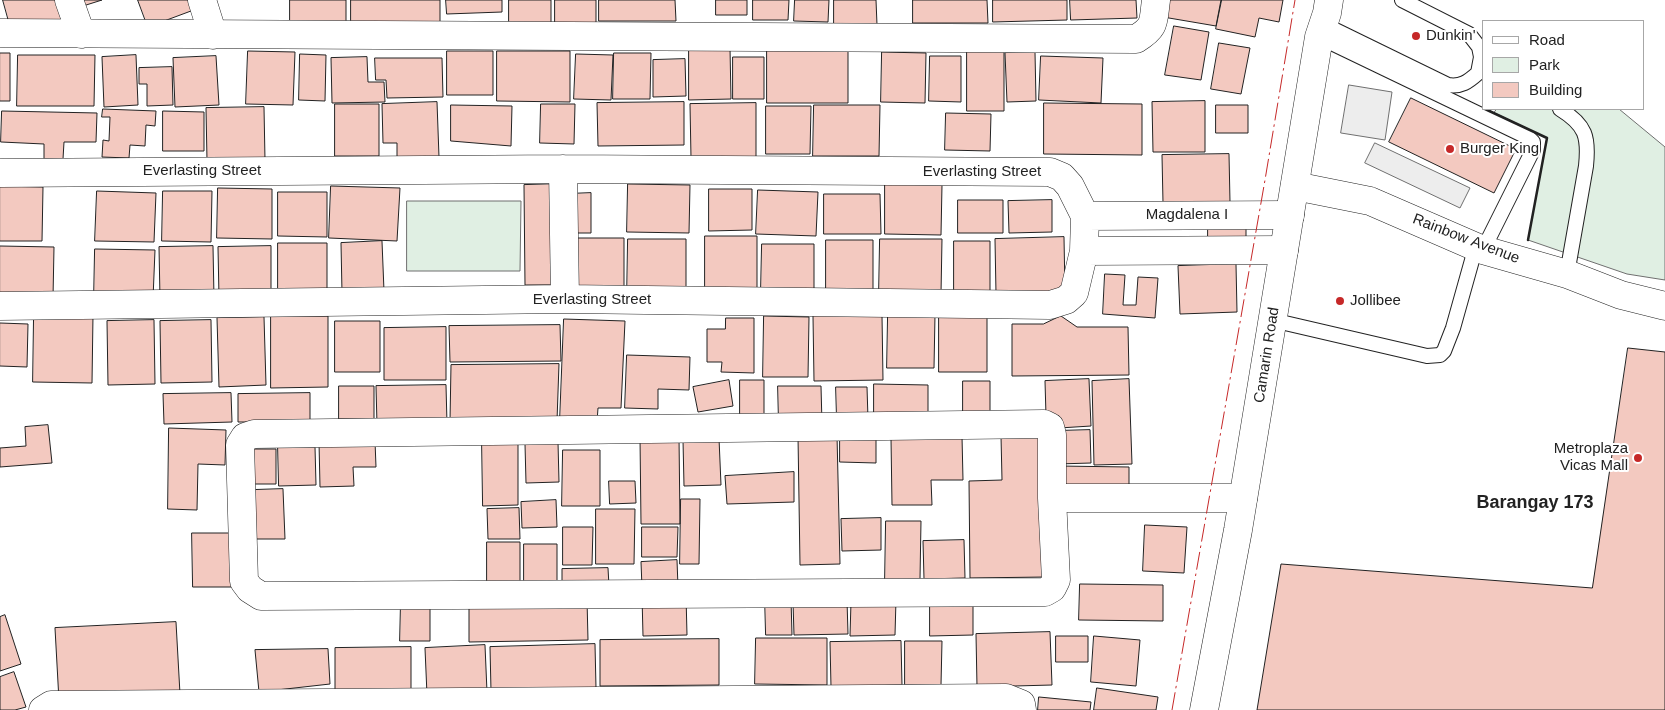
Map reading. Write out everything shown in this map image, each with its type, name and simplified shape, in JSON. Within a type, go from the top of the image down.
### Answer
[{"type":"street","points":[[69,0],[81,34]]},
{"type":"street","points":[[202,0],[213,34]]},
{"type":"street","points":[[0,33],[1136,39],[1149,31],[1156,0]]},
{"type":"street","name":"Camarin Road","points":[[1204,710],[1243,498],[1324,21]]},
{"type":"street","points":[[563,169],[565,299]]},
{"type":"street","name":"Everlasting Street","points":[[0,173],[563,169],[1050,172],[1062,177],[1066,182],[1085,216],[1084,251],[1074,293],[1066,300],[1050,305],[565,299],[0,306]]},
{"type":"street","name":"Rainbow Avenue","points":[[1295,186],[1370,201],[1480,248],[1567,274],[1621,295],[1665,306]]},
{"type":"street","name":"Magdalena I","points":[[1085,216],[1290,215]]},
{"type":"street","points":[[1084,251],[1284,250]]},
{"type":"street","points":[[1044,424],[1050,427],[1052,435],[1052,498],[1056,580],[1052,588],[1044,592],[261,596],[250,589],[244,581],[240,445],[245,437],[254,434],[1044,424]]},
{"type":"street","points":[[1052,498],[1243,498]]},
{"type":"street","points":[[43,710],[51,705],[996,698],[1006,698],[1022,707]]},
{"type":"lane","points":[[1324,21],[1448,85],[1456,86],[1478,73],[1481,57],[1479,47],[1469,34],[1402,0]]},
{"type":"lane","points":[[1272,320],[1427,356],[1440,355],[1453,328],[1480,248],[1533,150],[1533,142],[1529,138],[1324,21]]},
{"type":"lane","points":[[1562,110],[1573,117],[1585,133],[1588,149],[1567,274]]},
{"type":"green space","points":[[1496,110],[1620,110],[1665,147],[1665,280],[1627,274],[1528,240],[1547,138],[1494,113]]},
{"type":"green space","points":[[407,201],[521,201],[520,271],[407,271]]},
{"type":"shaded area","points":[[1349,85],[1392,92],[1385,140],[1341,133]]},
{"type":"shaded area","points":[[1375,143],[1470,188],[1460,208],[1365,163]]},
{"type":"building","points":[[3,0],[61,0],[67,20],[11,29]]},
{"type":"building","points":[[81,0],[102,0],[83,6]]},
{"type":"building","points":[[138,0],[196,0],[199,8],[148,27]]},
{"type":"building","points":[[290,0],[346,0],[346,27],[290,27]]},
{"type":"building","points":[[351,0],[440,0],[440,26],[351,28]]},
{"type":"building","points":[[446,0],[502,0],[502,12],[447,14]]},
{"type":"building","points":[[509,0],[551,0],[551,26],[509,26]]},
{"type":"building","points":[[555,0],[596,0],[596,23],[555,25]]},
{"type":"building","points":[[599,0],[675,0],[676,21],[599,21]]},
{"type":"building","points":[[716,0],[747,0],[747,15],[716,15]]},
{"type":"building","points":[[753,0],[789,0],[788,20],[753,20]]},
{"type":"building","points":[[795,0],[829,0],[828,22],[794,21]]},
{"type":"building","points":[[834,0],[876,0],[877,25],[834,25]]},
{"type":"building","points":[[913,0],[987,0],[988,23],[913,23]]},
{"type":"building","points":[[993,0],[1067,0],[1067,20],[993,22]]},
{"type":"building","points":[[1070,0],[1136,0],[1137,18],[1071,20]]},
{"type":"building","points":[[1165,0],[1221,0],[1216,26],[1163,17]]},
{"type":"building","points":[[1222,0],[1283,0],[1279,22],[1259,18],[1255,37],[1216,29]]},
{"type":"building","points":[[1174,26],[1209,32],[1201,80],[1165,75]]},
{"type":"building","points":[[1219,43],[1250,48],[1241,94],[1211,89]]},
{"type":"building","points":[[689,48],[730,48],[731,99],[689,100]]},
{"type":"building","points":[[767,48],[848,48],[848,103],[767,103]]},
{"type":"building","points":[[967,48],[1004,48],[1004,111],[967,111]]},
{"type":"building","points":[[248,51],[295,52],[293,105],[246,104]]},
{"type":"building","points":[[447,51],[493,51],[493,95],[447,95]]},
{"type":"building","points":[[497,51],[570,51],[570,102],[497,101]]},
{"type":"building","points":[[882,52],[926,53],[925,103],[881,102]]},
{"type":"building","points":[[1035,52],[1036,101],[1007,102],[1005,53]]},
{"type":"building","points":[[0,53],[10,53],[10,101],[0,101]]},
{"type":"building","points":[[614,53],[651,53],[650,99],[613,99]]},
{"type":"building","points":[[300,54],[326,55],[325,101],[299,100]]},
{"type":"building","points":[[576,54],[613,55],[611,100],[574,99]]},
{"type":"building","points":[[18,55],[95,55],[94,106],[17,106]]},
{"type":"building","points":[[136,55],[138,105],[104,107],[102,57]]},
{"type":"building","points":[[216,56],[219,105],[175,107],[173,58]]},
{"type":"building","points":[[930,56],[961,56],[961,102],[929,101]]},
{"type":"building","points":[[1041,56],[1103,58],[1101,103],[1039,100]]},
{"type":"building","points":[[367,57],[368,82],[384,82],[385,102],[332,103],[331,58]]},
{"type":"building","points":[[733,57],[764,57],[764,99],[733,99]]},
{"type":"building","points":[[375,58],[442,58],[443,97],[387,98],[386,80],[376,80]]},
{"type":"building","points":[[685,59],[686,96],[653,97],[653,60]]},
{"type":"building","points":[[172,67],[173,105],[147,106],[147,84],[139,84],[139,68]]},
{"type":"building","points":[[1411,98],[1516,149],[1494,193],[1389,142]]},
{"type":"building","points":[[1205,101],[1205,152],[1153,152],[1152,102]]},
{"type":"building","points":[[437,102],[439,157],[397,158],[397,143],[383,143],[382,104]]},
{"type":"building","points":[[684,102],[684,145],[598,146],[597,103]]},
{"type":"building","points":[[756,103],[756,157],[691,158],[690,104]]},
{"type":"building","points":[[1044,103],[1142,104],[1142,155],[1044,154]]},
{"type":"building","points":[[335,104],[379,104],[379,156],[335,156]]},
{"type":"building","points":[[541,104],[575,104],[574,144],[540,143]]},
{"type":"building","points":[[451,105],[512,106],[511,146],[451,141]]},
{"type":"building","points":[[814,105],[880,105],[879,156],[813,156]]},
{"type":"building","points":[[1216,105],[1248,105],[1248,133],[1216,133]]},
{"type":"building","points":[[766,106],[811,106],[810,154],[766,154]]},
{"type":"building","points":[[264,107],[265,160],[207,161],[206,108]]},
{"type":"building","points":[[103,109],[156,111],[155,126],[146,125],[145,146],[130,145],[129,158],[102,157],[103,140],[109,141],[110,117],[102,117]]},
{"type":"building","points":[[2,111],[97,113],[96,142],[64,142],[63,159],[44,159],[44,144],[1,142]]},
{"type":"building","points":[[163,111],[204,112],[204,151],[163,151]]},
{"type":"building","points":[[946,113],[991,114],[990,151],[945,150]]},
{"type":"building","points":[[1229,154],[1230,202],[1163,203],[1162,155]]},
{"type":"building","points":[[558,184],[558,285],[525,285],[524,185]]},
{"type":"building","points":[[628,184],[690,185],[689,233],[627,232]]},
{"type":"building","points":[[885,184],[942,185],[941,235],[885,234]]},
{"type":"building","points":[[0,186],[43,187],[42,241],[0,241]]},
{"type":"building","points":[[331,186],[400,188],[397,241],[329,238]]},
{"type":"building","points":[[218,188],[272,189],[272,239],[217,238]]},
{"type":"building","points":[[709,189],[752,189],[752,230],[709,231]]},
{"type":"building","points":[[758,190],[818,192],[816,236],[756,234]]},
{"type":"building","points":[[97,191],[156,193],[154,242],[95,241]]},
{"type":"building","points":[[163,191],[212,191],[211,242],[162,241]]},
{"type":"building","points":[[278,192],[327,192],[327,237],[278,236]]},
{"type":"building","points":[[591,193],[591,233],[567,233],[567,194]]},
{"type":"building","points":[[824,194],[880,194],[881,234],[824,234]]},
{"type":"building","points":[[958,200],[1003,200],[1003,233],[958,233]]},
{"type":"building","points":[[1052,200],[1052,232],[1009,233],[1008,201]]},
{"type":"building","points":[[1208,227],[1246,227],[1246,239],[1208,240]]},
{"type":"building","points":[[705,236],[757,236],[757,292],[705,292]]},
{"type":"building","points":[[1064,237],[1065,292],[996,294],[995,239]]},
{"type":"building","points":[[570,238],[624,238],[624,293],[570,293]]},
{"type":"building","points":[[628,239],[686,239],[686,296],[627,297]]},
{"type":"building","points":[[880,239],[942,239],[941,294],[879,293]]},
{"type":"building","points":[[826,240],[873,240],[873,291],[826,291]]},
{"type":"building","points":[[382,241],[384,291],[342,293],[341,243]]},
{"type":"building","points":[[954,241],[990,241],[990,291],[954,291]]},
{"type":"building","points":[[278,243],[327,243],[327,293],[278,293]]},
{"type":"building","points":[[762,244],[814,244],[814,289],[761,289]]},
{"type":"building","points":[[0,246],[54,247],[53,298],[0,297]]},
{"type":"building","points":[[213,246],[214,298],[160,299],[159,247]]},
{"type":"building","points":[[271,246],[271,297],[219,298],[218,247]]},
{"type":"building","points":[[95,249],[155,250],[153,299],[94,298]]},
{"type":"building","points":[[1236,264],[1237,312],[1180,314],[1178,266]]},
{"type":"building","points":[[1105,274],[1125,275],[1123,305],[1136,305],[1138,277],[1158,278],[1155,318],[1103,314]]},
{"type":"building","points":[[34,314],[93,315],[92,383],[33,382]]},
{"type":"building","points":[[882,315],[883,380],[814,381],[813,316]]},
{"type":"building","points":[[888,315],[935,315],[934,368],[887,368]]},
{"type":"building","points":[[271,316],[328,316],[328,387],[271,388]]},
{"type":"building","points":[[764,316],[809,317],[808,377],[763,377]]},
{"type":"building","points":[[939,316],[987,316],[987,372],[939,372]]},
{"type":"building","points":[[1061,316],[1077,327],[1128,327],[1129,375],[1012,376],[1012,324],[1043,324]]},
{"type":"building","points":[[264,317],[266,385],[219,387],[217,318]]},
{"type":"building","points":[[726,318],[754,318],[754,373],[721,372],[722,362],[707,362],[707,329],[725,329]]},
{"type":"building","points":[[564,319],[625,321],[621,408],[598,408],[597,422],[560,420]]},
{"type":"building","points":[[154,320],[155,384],[108,385],[107,321]]},
{"type":"building","points":[[211,320],[212,382],[161,383],[160,321]]},
{"type":"building","points":[[335,321],[380,321],[380,372],[335,372]]},
{"type":"building","points":[[0,323],[28,324],[27,367],[0,366]]},
{"type":"building","points":[[560,325],[561,361],[450,362],[449,326]]},
{"type":"building","points":[[446,327],[446,380],[384,380],[384,328]]},
{"type":"building","name":"Metroplaza Vicas Mall","points":[[1628,348],[1665,352],[1665,710],[1257,710],[1281,564],[1592,588]]},
{"type":"building","points":[[627,355],[690,357],[689,390],[658,389],[658,409],[625,408]]},
{"type":"building","points":[[559,364],[557,421],[450,421],[451,365]]},
{"type":"building","points":[[1089,379],[1091,426],[1059,428],[1059,416],[1046,416],[1045,381]]},
{"type":"building","points":[[1129,379],[1132,464],[1094,465],[1092,381]]},
{"type":"building","points":[[729,380],[733,406],[698,412],[693,387]]},
{"type":"building","points":[[740,380],[764,380],[764,421],[740,421]]},
{"type":"building","points":[[963,381],[990,381],[990,417],[963,418]]},
{"type":"building","points":[[874,384],[928,385],[928,423],[874,423]]},
{"type":"building","points":[[446,385],[447,424],[377,425],[376,386]]},
{"type":"building","points":[[339,386],[374,386],[374,419],[339,419]]},
{"type":"building","points":[[778,386],[821,386],[822,424],[779,425]]},
{"type":"building","points":[[836,387],[867,387],[868,419],[837,420]]},
{"type":"building","points":[[231,393],[232,422],[164,424],[163,394]]},
{"type":"building","points":[[310,393],[310,422],[238,422],[238,394]]},
{"type":"building","points":[[48,425],[52,463],[0,467],[0,448],[26,446],[25,427]]},
{"type":"building","points":[[169,428],[226,430],[225,465],[198,464],[197,510],[168,509]]},
{"type":"building","points":[[1090,430],[1091,463],[1057,464],[1056,431]]},
{"type":"building","points":[[837,435],[840,564],[800,565],[798,436]]},
{"type":"building","points":[[1044,435],[1045,577],[970,578],[969,481],[1002,480],[1001,436]]},
{"type":"building","points":[[679,436],[680,524],[641,524],[640,437]]},
{"type":"building","points":[[840,436],[876,436],[876,463],[840,462]]},
{"type":"building","points":[[962,436],[963,480],[931,480],[932,505],[892,505],[891,438]]},
{"type":"building","points":[[719,438],[721,485],[684,486],[683,440]]},
{"type":"building","points":[[375,441],[376,467],[353,467],[354,486],[320,487],[319,442]]},
{"type":"building","points":[[558,442],[559,482],[526,483],[525,444]]},
{"type":"building","points":[[482,443],[518,443],[518,505],[483,506]]},
{"type":"building","points":[[278,447],[315,447],[316,485],[279,486]]},
{"type":"building","points":[[252,449],[276,449],[276,484],[253,484]]},
{"type":"building","points":[[563,450],[600,450],[600,506],[562,506]]},
{"type":"building","points":[[1058,466],[1129,467],[1129,487],[1058,486]]},
{"type":"building","points":[[794,472],[794,502],[727,504],[725,476]]},
{"type":"building","points":[[609,481],[635,481],[636,503],[610,504]]},
{"type":"building","points":[[283,489],[285,539],[253,539],[253,490]]},
{"type":"building","points":[[681,499],[700,499],[699,564],[680,564]]},
{"type":"building","points":[[556,500],[557,527],[522,528],[521,502]]},
{"type":"building","points":[[519,508],[520,539],[488,539],[487,509]]},
{"type":"building","points":[[596,509],[635,509],[634,564],[596,564]]},
{"type":"building","points":[[881,518],[881,550],[842,551],[841,519]]},
{"type":"building","points":[[886,521],[921,521],[920,579],[885,580]]},
{"type":"building","points":[[1145,525],[1187,527],[1184,573],[1143,571]]},
{"type":"building","points":[[563,527],[593,527],[592,565],[563,565]]},
{"type":"building","points":[[642,527],[678,527],[677,557],[642,557]]},
{"type":"building","points":[[192,533],[232,533],[232,587],[193,587]]},
{"type":"building","points":[[964,540],[965,578],[924,579],[923,541]]},
{"type":"building","points":[[487,542],[520,542],[520,587],[487,587]]},
{"type":"building","points":[[524,544],[557,544],[557,583],[524,583]]},
{"type":"building","points":[[677,560],[678,587],[642,588],[641,562]]},
{"type":"building","points":[[608,568],[609,586],[562,586],[562,569]]},
{"type":"building","points":[[1080,584],[1163,585],[1163,621],[1079,620]]},
{"type":"building","points":[[686,595],[687,635],[643,636],[642,596]]},
{"type":"building","points":[[930,595],[973,595],[973,635],[930,636]]},
{"type":"building","points":[[587,599],[588,640],[469,642],[469,602]]},
{"type":"building","points":[[765,599],[791,599],[792,635],[766,635]]},
{"type":"building","points":[[401,600],[430,600],[430,641],[400,641]]},
{"type":"building","points":[[847,600],[848,634],[794,635],[793,602]]},
{"type":"building","points":[[896,600],[895,635],[850,636],[851,602]]},
{"type":"building","points":[[5,615],[21,664],[0,671],[0,617]]},
{"type":"building","points":[[176,622],[180,694],[59,701],[55,628]]},
{"type":"building","points":[[1050,632],[1052,685],[977,687],[976,634]]},
{"type":"building","points":[[1056,636],[1088,636],[1088,662],[1056,662]]},
{"type":"building","points":[[1094,636],[1140,640],[1136,686],[1091,682]]},
{"type":"building","points":[[756,638],[827,638],[827,685],[755,684]]},
{"type":"building","points":[[719,639],[719,685],[600,686],[600,640]]},
{"type":"building","points":[[901,641],[902,685],[831,687],[830,642]]},
{"type":"building","points":[[905,641],[942,641],[941,685],[905,685]]},
{"type":"building","points":[[595,644],[596,688],[491,691],[490,647]]},
{"type":"building","points":[[485,645],[487,692],[427,695],[425,648]]},
{"type":"building","points":[[411,647],[411,690],[335,690],[335,648]]},
{"type":"building","points":[[328,649],[330,684],[259,692],[255,650]]},
{"type":"building","points":[[14,672],[26,707],[15,710],[0,710],[0,677]]},
{"type":"building","points":[[1097,688],[1158,697],[1156,710],[1094,710]]},
{"type":"building","points":[[1039,697],[1091,702],[1090,710],[1038,710]]},
{"type":"wall","points":[[1487,110],[1547,138],[1528,240]]},
{"type":"power","points":[[1172,710],[1295,0]]},
{"type":"place","name":"Dunkin'","points":[[1416,36]]},
{"type":"place","name":"Burger King","points":[[1450,149]]},
{"type":"place","name":"Jollibee","points":[[1340,301]]},
{"type":"place","name":"Metroplaza Vicas Mall","points":[[1638,458]]},
{"type":"district","name":"Barangay 173","points":[[1535,503]]}]
